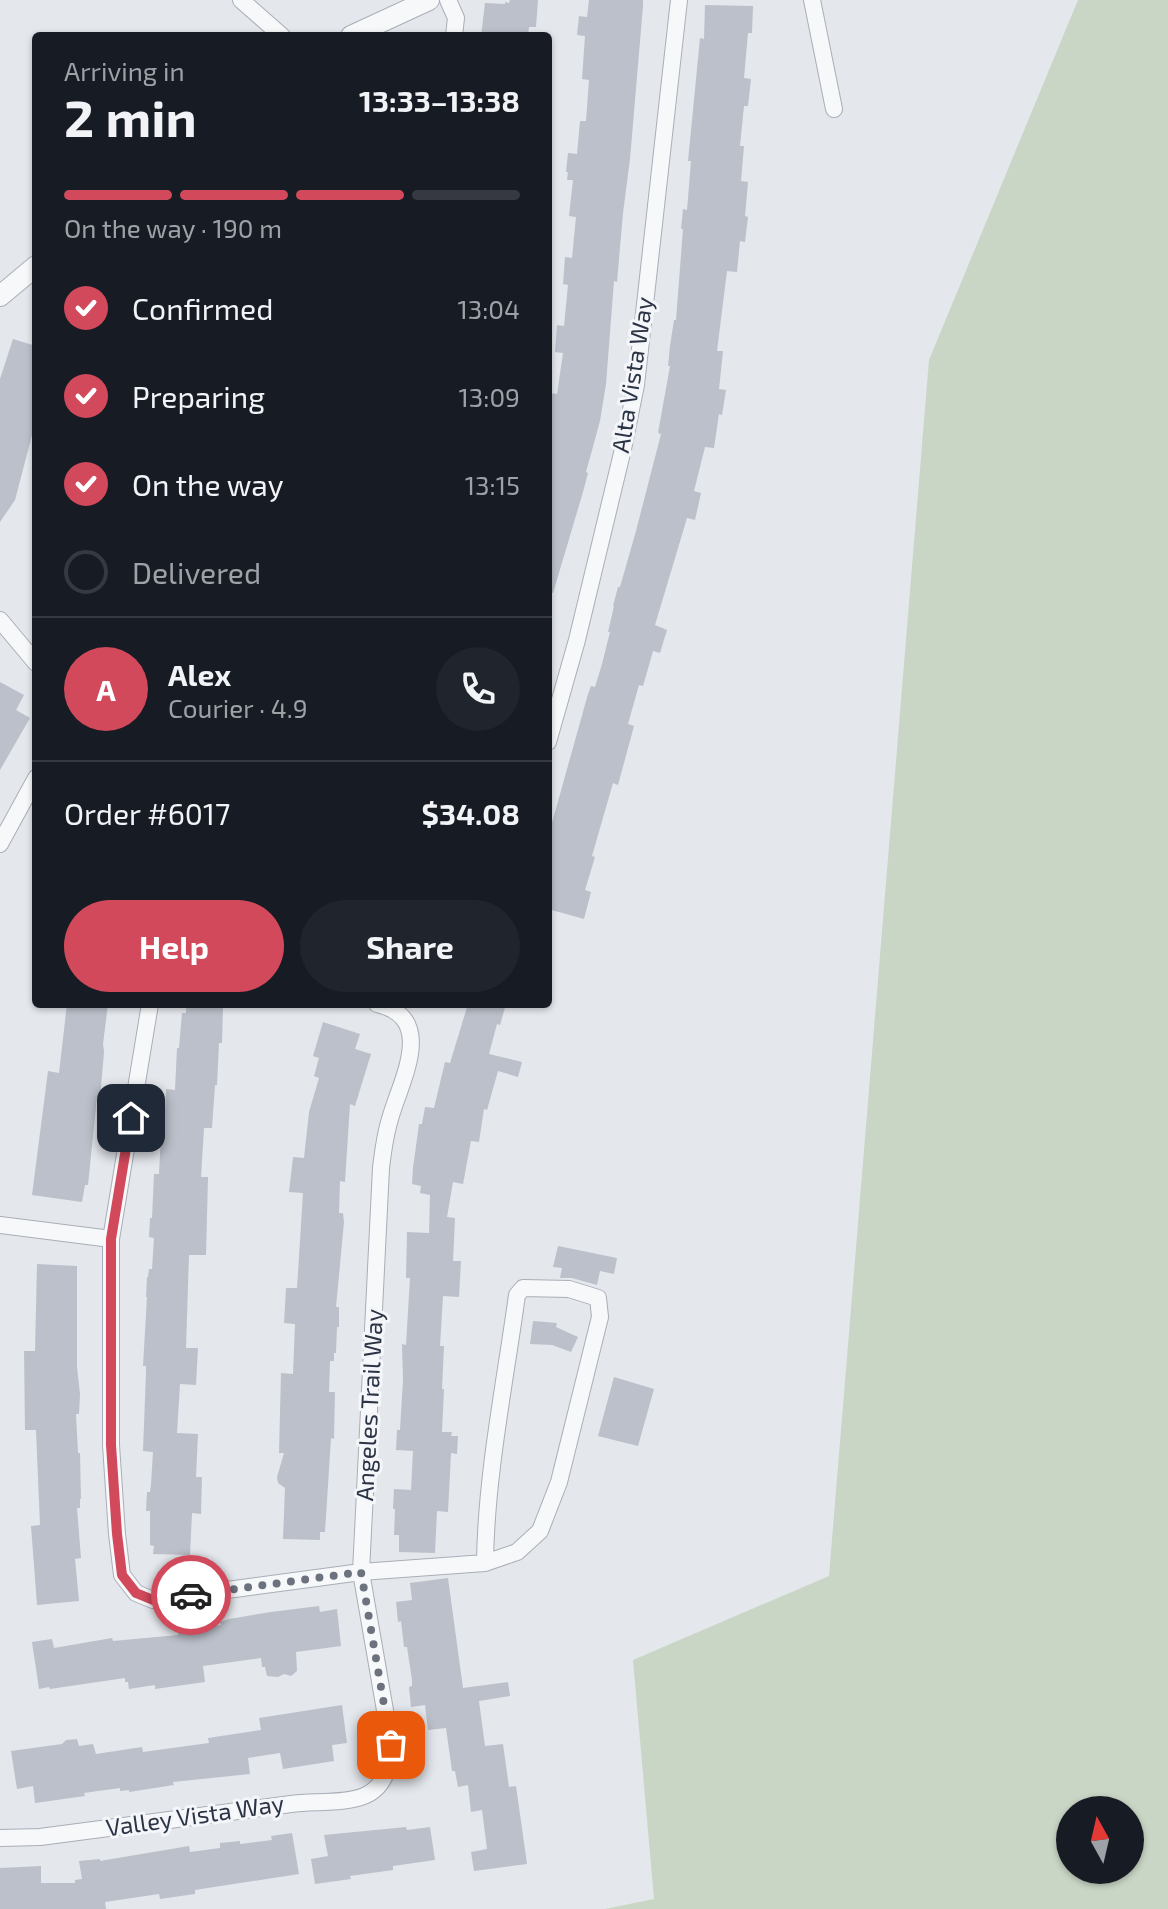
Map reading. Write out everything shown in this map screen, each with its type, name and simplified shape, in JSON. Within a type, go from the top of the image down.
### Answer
[{"type":"street","points":[[241,0],[277,32]]},
{"type":"street","points":[[360,32],[429,0]]},
{"type":"street","points":[[448,0],[456,18],[454,32]]},
{"type":"street","name":"Alta Vista Way","points":[[552,728],[577,640],[636,385],[679,0]]},
{"type":"street","points":[[812,0],[834,109]]},
{"type":"street","points":[[0,296],[32,269]]},
{"type":"street","points":[[0,620],[32,658]]},
{"type":"street","points":[[0,844],[32,785]]},
{"type":"street","points":[[149,1008],[111,1239],[111,1445],[122,1575],[136,1593],[153,1600],[361,1572],[485,1563],[517,1552],[540,1531],[559,1482],[600,1317],[598,1298],[569,1289],[523,1288],[517,1295],[489,1490],[485,1563]]},
{"type":"street","name":"Angeles Trail Way","points":[[384,1779],[391,1745],[361,1572],[381,1168],[384,1141],[412,1048],[403,1018],[389,1008]]},
{"type":"street","points":[[0,1225],[111,1239]]},
{"type":"street","name":"Valley Vista Way","points":[[0,1838],[40,1837],[302,1802],[349,1800],[366,1795],[384,1779]]},
{"type":"green space","points":[[1078,0],[1168,0],[1168,1909],[605,1909],[654,1899],[633,1660],[829,1576],[929,360]]},
{"type":"building","points":[[510,0],[538,0],[536,27],[529,27],[528,32],[481,32],[485,3],[509,3]]},
{"type":"building","points":[[589,0],[643,0],[606,384],[588,473],[553,593],[552,393],[557,394],[563,353],[555,352],[557,325],[564,326],[568,285],[563,284],[565,257],[572,258],[576,217],[569,216],[573,180],[567,180],[568,153],[577,154],[580,121],[586,121],[589,80],[582,79],[585,36],[577,35],[579,16],[587,17]]},
{"type":"building","points":[[705,5],[753,6],[744,78],[751,79],[748,106],[744,106],[740,146],[744,146],[741,181],[748,182],[745,216],[748,217],[745,242],[740,241],[737,272],[727,271],[717,351],[723,351],[719,389],[726,390],[714,448],[705,447],[694,491],[701,493],[695,520],[687,518],[655,625],[667,630],[660,653],[653,651],[643,686],[639,685],[628,724],[634,726],[618,785],[613,783],[592,856],[595,857],[585,890],[591,892],[584,919],[552,910],[552,823],[588,694],[591,686],[595,687],[602,664],[613,606],[661,434],[658,433],[676,320],[683,209],[687,210],[691,161],[688,161],[700,38],[704,39]]},
{"type":"building","points":[[13,339],[32,345],[32,435],[15,500],[0,522],[0,379]]},
{"type":"building","points":[[0,682],[24,695],[16,710],[30,718],[0,770]]},
{"type":"building","points":[[67,1008],[108,1008],[100,1098],[97,1097],[88,1185],[85,1185],[82,1202],[32,1195],[48,1071],[59,1073]]},
{"type":"building","points":[[186,1008],[223,1008],[212,1128],[204,1128],[201,1177],[208,1177],[206,1255],[189,1255],[186,1348],[198,1348],[196,1385],[180,1384],[177,1433],[198,1434],[196,1477],[202,1477],[201,1514],[192,1513],[190,1555],[153,1554],[150,1511],[146,1511],[153,1452],[143,1451],[146,1366],[143,1366],[147,1277],[149,1269],[152,1269],[154,1238],[149,1237],[154,1174],[159,1174],[166,1089],[175,1090],[182,1013],[186,1013]]},
{"type":"building","points":[[467,1008],[505,1008],[489,1054],[522,1062],[518,1077],[498,1071],[487,1110],[484,1109],[479,1142],[471,1141],[463,1184],[453,1182],[447,1217],[455,1218],[453,1261],[461,1261],[459,1297],[443,1296],[440,1346],[444,1346],[442,1432],[452,1432],[451,1436],[458,1436],[457,1454],[451,1453],[448,1512],[437,1511],[435,1553],[399,1552],[399,1535],[394,1535],[394,1489],[411,1490],[413,1451],[396,1450],[403,1380],[402,1344],[406,1345],[410,1278],[406,1278],[407,1232],[429,1233],[430,1195],[420,1193],[421,1186],[412,1184],[413,1168],[419,1124],[422,1124],[425,1107],[434,1108],[445,1062],[450,1063]]},
{"type":"building","points":[[323,1022],[360,1034],[355,1049],[371,1054],[355,1106],[350,1104],[345,1182],[340,1181],[339,1213],[343,1213],[344,1222],[336,1307],[339,1307],[339,1327],[334,1361],[330,1361],[329,1392],[335,1392],[334,1439],[331,1438],[325,1532],[320,1532],[320,1540],[283,1539],[285,1488],[278,1483],[277,1477],[284,1453],[279,1453],[281,1373],[293,1374],[295,1324],[284,1323],[286,1288],[297,1288],[303,1193],[289,1192],[293,1157],[304,1158],[309,1112],[319,1078],[314,1076],[319,1058],[313,1056]]},
{"type":"building","points":[[558,1246],[617,1258],[614,1274],[600,1271],[597,1285],[560,1278],[562,1268],[553,1267]]},
{"type":"building","points":[[37,1264],[77,1266],[80,1394],[79,1414],[76,1414],[81,1499],[80,1508],[77,1508],[81,1558],[75,1559],[79,1601],[37,1605],[31,1526],[40,1525],[36,1430],[25,1430],[24,1351],[35,1351]]},
{"type":"building","points":[[533,1321],[557,1323],[556,1327],[578,1337],[571,1352],[552,1345],[530,1344]]},
{"type":"building","points":[[614,1377],[654,1389],[638,1446],[598,1436]]},
{"type":"building","points":[[448,1578],[463,1688],[508,1682],[510,1696],[479,1701],[485,1746],[503,1744],[509,1787],[516,1786],[527,1864],[474,1871],[471,1852],[487,1849],[482,1810],[471,1812],[468,1785],[458,1787],[455,1771],[452,1771],[446,1728],[428,1730],[425,1705],[411,1707],[409,1687],[412,1680],[396,1602],[412,1600],[410,1583]]},
{"type":"building","points":[[319,1606],[320,1612],[337,1609],[341,1646],[296,1652],[297,1671],[291,1676],[267,1676],[261,1658],[203,1666],[205,1682],[155,1689],[155,1685],[129,1689],[125,1678],[39,1689],[32,1642],[52,1639],[54,1648],[112,1638],[113,1641],[178,1635],[178,1631],[221,1625],[220,1622],[229,1619]]},
{"type":"building","points":[[342,1705],[347,1743],[332,1745],[334,1761],[283,1769],[280,1753],[248,1758],[250,1774],[173,1782],[174,1785],[129,1792],[120,1791],[120,1788],[35,1803],[33,1786],[17,1789],[11,1751],[77,1739],[79,1746],[93,1744],[96,1754],[142,1747],[143,1752],[209,1743],[208,1738],[261,1730],[259,1718]]},
{"type":"building","points":[[406,1827],[407,1830],[430,1827],[435,1860],[315,1884],[311,1859],[328,1856],[324,1835]]},
{"type":"building","points":[[292,1833],[299,1874],[195,1890],[195,1894],[160,1899],[159,1894],[105,1902],[106,1909],[0,1909],[0,1868],[41,1866],[41,1883],[75,1883],[75,1880],[82,1879],[79,1861],[100,1861],[189,1846],[190,1852],[220,1848],[220,1843],[272,1840],[271,1836]]},
{"type":"way so far","points":[[191,1595],[361,1572],[391,1745]]},
{"type":"route","points":[[131,1118],[111,1239],[111,1445],[122,1575],[136,1593],[153,1600],[191,1595]]}]
